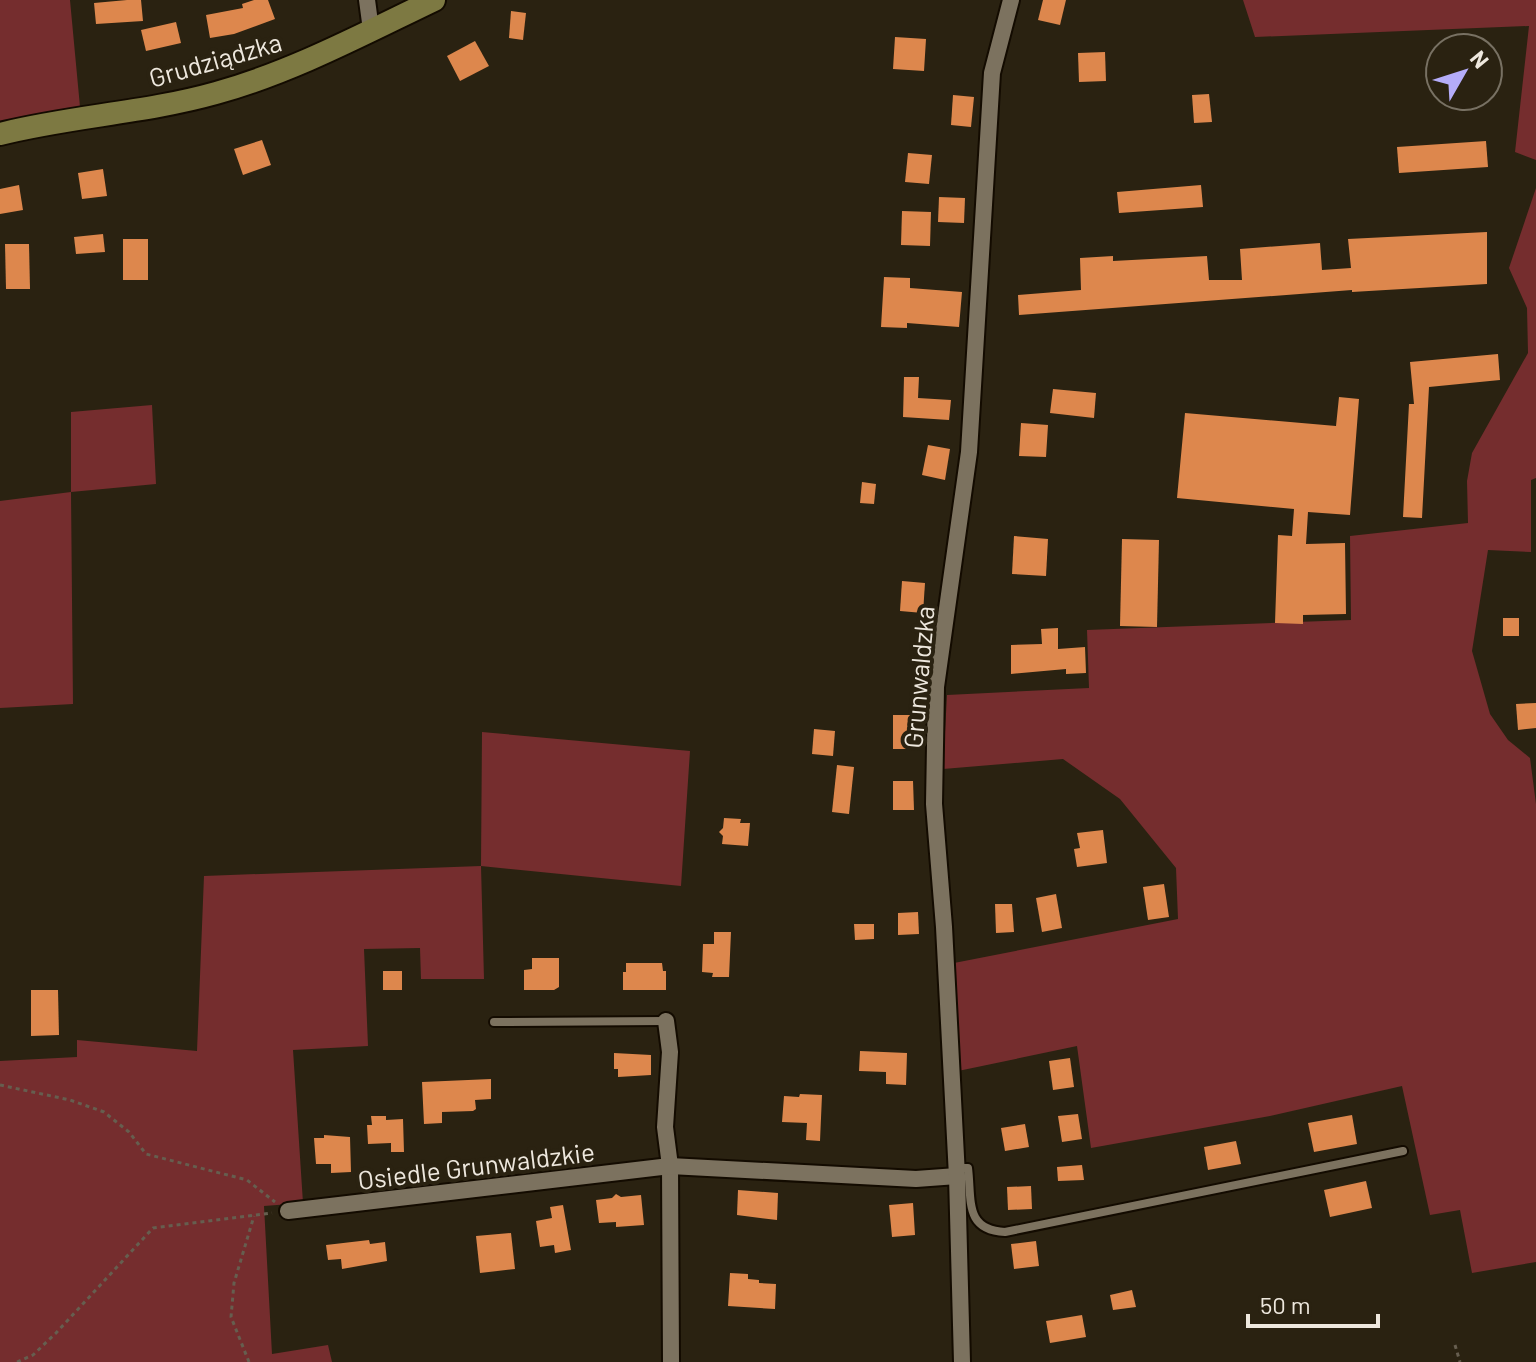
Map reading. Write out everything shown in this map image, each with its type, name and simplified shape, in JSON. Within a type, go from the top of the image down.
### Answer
[{"type":"street","points":[[367,0],[371,30]]},
{"type":"street","name":"Grudziądzka","points":[[0,134],[214,94],[289,68],[434,0]]},
{"type":"street","name":"Grunwaldzka","points":[[962,1362],[957,1172],[934,804],[936,687],[969,452],[992,73],[1011,0]]},
{"type":"street","points":[[666,1021],[670,1052],[665,1127],[670,1166],[671,1362]]},
{"type":"street","name":"Osiedle Grunwaldzkie","points":[[288,1211],[670,1166],[916,1179],[957,1172]]},
{"type":"lane","points":[[494,1022],[666,1021]]},
{"type":"lane","points":[[957,1172],[968,1168],[973,1216],[979,1225],[990,1231],[1005,1232],[1403,1151]]},
{"type":"path","points":[[0,1085],[70,1100],[104,1112],[129,1132],[146,1154],[247,1180],[288,1211]]},
{"type":"path","points":[[17,1362],[33,1355],[56,1333],[153,1228],[288,1211]]},
{"type":"path","points":[[249,1362],[231,1317],[234,1283],[255,1215]]},
{"type":"path","points":[[1455,1345],[1460,1362]]},
{"type":"shaded area","points":[[0,0],[70,0],[80,107],[0,124]]},
{"type":"shaded area","points":[[1243,0],[1536,0],[1536,160],[1515,152],[1529,26],[1255,37]]},
{"type":"shaded area","points":[[1536,188],[1536,478],[1531,480],[1531,552],[1488,550],[1472,651],[1490,714],[1508,740],[1530,758],[1536,804],[1536,1262],[1472,1273],[1460,1210],[1430,1215],[1402,1086],[1270,1116],[1091,1148],[1077,1046],[958,1071],[954,963],[1178,919],[1176,868],[1120,799],[1063,759],[943,769],[947,695],[1089,688],[1087,630],[1351,620],[1350,536],[1468,523],[1467,481],[1472,453],[1528,353],[1527,308],[1509,268]]},
{"type":"shaded area","points":[[152,405],[156,484],[71,492],[71,412]]},
{"type":"shaded area","points":[[71,492],[73,704],[0,708],[0,501]]},
{"type":"shaded area","points":[[482,732],[690,751],[681,886],[481,866]]},
{"type":"shaded area","points":[[481,866],[484,979],[421,979],[420,948],[364,949],[368,1046],[293,1050],[303,1203],[264,1206],[272,1354],[328,1345],[332,1362],[0,1362],[0,1061],[77,1057],[77,1040],[197,1051],[204,876]]},
{"type":"building","points":[[141,0],[143,21],[96,24],[94,3]]},
{"type":"building","points":[[268,0],[275,19],[234,34],[210,38],[206,15],[243,8],[242,4]]},
{"type":"building","points":[[1043,0],[1066,0],[1060,25],[1038,20]]},
{"type":"building","points":[[511,11],[526,13],[523,40],[509,38]]},
{"type":"building","points":[[176,22],[181,43],[146,51],[141,30]]},
{"type":"building","points":[[895,37],[926,39],[924,71],[893,69]]},
{"type":"building","points":[[475,41],[489,66],[460,81],[447,56]]},
{"type":"building","points":[[1105,52],[1106,81],[1079,82],[1078,53]]},
{"type":"building","points":[[1209,94],[1212,122],[1194,123],[1192,95]]},
{"type":"building","points":[[953,95],[974,97],[971,127],[951,125]]},
{"type":"building","points":[[262,140],[271,165],[243,175],[234,149]]},
{"type":"building","points":[[1486,141],[1488,167],[1399,173],[1397,147]]},
{"type":"building","points":[[908,153],[932,155],[929,184],[905,182]]},
{"type":"building","points":[[103,169],[107,196],[82,199],[78,173]]},
{"type":"building","points":[[19,185],[23,210],[0,214],[0,189]]},
{"type":"building","points":[[1201,185],[1203,207],[1119,213],[1117,192]]},
{"type":"building","points":[[939,197],[965,198],[964,223],[938,222]]},
{"type":"building","points":[[902,211],[931,212],[930,246],[901,245]]},
{"type":"building","points":[[1487,232],[1487,284],[1352,290],[1019,315],[1018,295],[1081,290],[1080,258],[1113,256],[1113,261],[1207,256],[1209,280],[1242,280],[1240,249],[1320,243],[1322,270],[1351,268],[1348,239]]},
{"type":"building","points":[[103,234],[105,252],[76,254],[74,237]]},
{"type":"building","points":[[123,239],[148,239],[148,280],[123,280]]},
{"type":"building","points":[[5,244],[29,244],[30,289],[6,289]]},
{"type":"building","points":[[884,277],[910,278],[910,288],[962,292],[959,327],[907,323],[907,328],[881,327]]},
{"type":"building","points":[[1498,354],[1500,380],[1429,387],[1422,518],[1403,517],[1409,404],[1414,404],[1410,362]]},
{"type":"building","points":[[904,377],[919,377],[918,398],[951,400],[949,420],[903,417]]},
{"type":"building","points":[[1053,389],[1096,393],[1094,418],[1050,413]]},
{"type":"building","points":[[1339,397],[1359,399],[1350,515],[1308,512],[1306,544],[1345,543],[1346,614],[1303,615],[1303,624],[1275,623],[1278,535],[1292,536],[1294,509],[1177,498],[1185,413],[1336,426]]},
{"type":"building","points":[[1021,423],[1048,425],[1046,457],[1019,456]]},
{"type":"building","points":[[928,445],[950,449],[945,480],[922,475]]},
{"type":"building","points":[[862,482],[876,484],[874,504],[860,503]]},
{"type":"building","points":[[1014,536],[1048,539],[1046,576],[1012,574]]},
{"type":"building","points":[[1122,539],[1159,540],[1157,627],[1120,626]]},
{"type":"building","points":[[902,581],[925,583],[923,613],[900,611]]},
{"type":"building","points":[[1503,618],[1519,618],[1519,636],[1503,636]]},
{"type":"building","points":[[1058,628],[1058,649],[1085,647],[1086,673],[1066,674],[1066,669],[1011,674],[1011,645],[1042,644],[1041,629]]},
{"type":"building","points":[[1536,703],[1536,728],[1518,730],[1516,704]]},
{"type":"building","points":[[893,715],[916,715],[917,749],[893,749]]},
{"type":"building","points":[[814,729],[835,731],[833,756],[812,754]]},
{"type":"building","points":[[837,765],[854,767],[849,814],[832,812]]},
{"type":"building","points":[[893,781],[913,781],[914,810],[893,810]]},
{"type":"building","points":[[724,818],[750,823],[748,846],[722,844],[723,836],[719,832],[723,828]]},
{"type":"building","points":[[1103,830],[1107,863],[1077,867],[1074,849],[1080,848],[1077,833]]},
{"type":"building","points":[[1164,884],[1169,917],[1148,920],[1143,887]]},
{"type":"building","points":[[1056,894],[1062,928],[1042,932],[1036,898]]},
{"type":"building","points":[[995,904],[1012,904],[1014,932],[996,933]]},
{"type":"building","points":[[918,912],[919,934],[898,935],[898,913]]},
{"type":"building","points":[[854,924],[874,924],[874,939],[855,940]]},
{"type":"building","points":[[714,932],[731,932],[729,977],[712,977],[713,973],[702,972],[703,944],[714,944]]},
{"type":"building","points":[[532,958],[559,958],[559,987],[554,990],[524,990],[524,970],[532,969]]},
{"type":"building","points":[[626,963],[662,963],[663,971],[666,971],[666,990],[623,990]]},
{"type":"building","points":[[383,971],[402,971],[402,990],[383,990]]},
{"type":"building","points":[[31,990],[58,990],[59,1035],[31,1036]]},
{"type":"building","points":[[860,1051],[907,1053],[906,1085],[886,1084],[886,1072],[859,1071]]},
{"type":"building","points":[[614,1053],[651,1055],[651,1075],[618,1077],[618,1069],[614,1069]]},
{"type":"building","points":[[1070,1058],[1074,1087],[1053,1090],[1049,1061]]},
{"type":"building","points":[[491,1079],[491,1099],[475,1100],[476,1109],[473,1111],[442,1112],[442,1123],[424,1124],[422,1082]]},
{"type":"building","points":[[800,1094],[822,1095],[820,1141],[806,1140],[807,1123],[782,1122],[784,1096],[799,1097]]},
{"type":"building","points":[[1078,1114],[1082,1139],[1062,1142],[1058,1116]]},
{"type":"building","points":[[1352,1115],[1357,1144],[1314,1152],[1308,1123]]},
{"type":"building","points":[[371,1116],[386,1116],[386,1120],[403,1119],[404,1152],[391,1152],[391,1143],[368,1144],[367,1125],[372,1125]]},
{"type":"building","points":[[1025,1124],[1029,1147],[1005,1151],[1001,1128]]},
{"type":"building","points":[[324,1135],[350,1137],[351,1172],[331,1173],[331,1164],[316,1164],[314,1138],[324,1138]]},
{"type":"building","points":[[1236,1141],[1241,1164],[1208,1170],[1204,1147]]},
{"type":"building","points":[[1082,1165],[1084,1180],[1058,1181],[1057,1167]]},
{"type":"building","points":[[1366,1181],[1372,1208],[1330,1217],[1324,1190]]},
{"type":"building","points":[[1031,1186],[1032,1209],[1008,1210],[1007,1187]]},
{"type":"building","points":[[738,1190],[778,1193],[777,1220],[737,1215]]},
{"type":"building","points":[[616,1194],[621,1197],[641,1195],[644,1225],[616,1227],[616,1222],[599,1223],[596,1200],[612,1198]]},
{"type":"building","points":[[913,1203],[915,1235],[892,1237],[889,1205]]},
{"type":"building","points":[[563,1205],[571,1250],[555,1253],[554,1245],[540,1247],[536,1221],[552,1218],[550,1207]]},
{"type":"building","points":[[511,1233],[515,1269],[480,1273],[476,1236]]},
{"type":"building","points":[[369,1240],[370,1244],[385,1242],[387,1261],[342,1269],[341,1259],[328,1260],[326,1245]]},
{"type":"building","points":[[1036,1241],[1039,1266],[1014,1269],[1011,1244]]},
{"type":"building","points":[[730,1273],[748,1274],[748,1279],[759,1280],[759,1283],[776,1284],[775,1309],[728,1306]]},
{"type":"building","points":[[1132,1290],[1136,1307],[1113,1310],[1110,1295]]},
{"type":"building","points":[[1082,1315],[1086,1337],[1050,1343],[1046,1321]]}]
